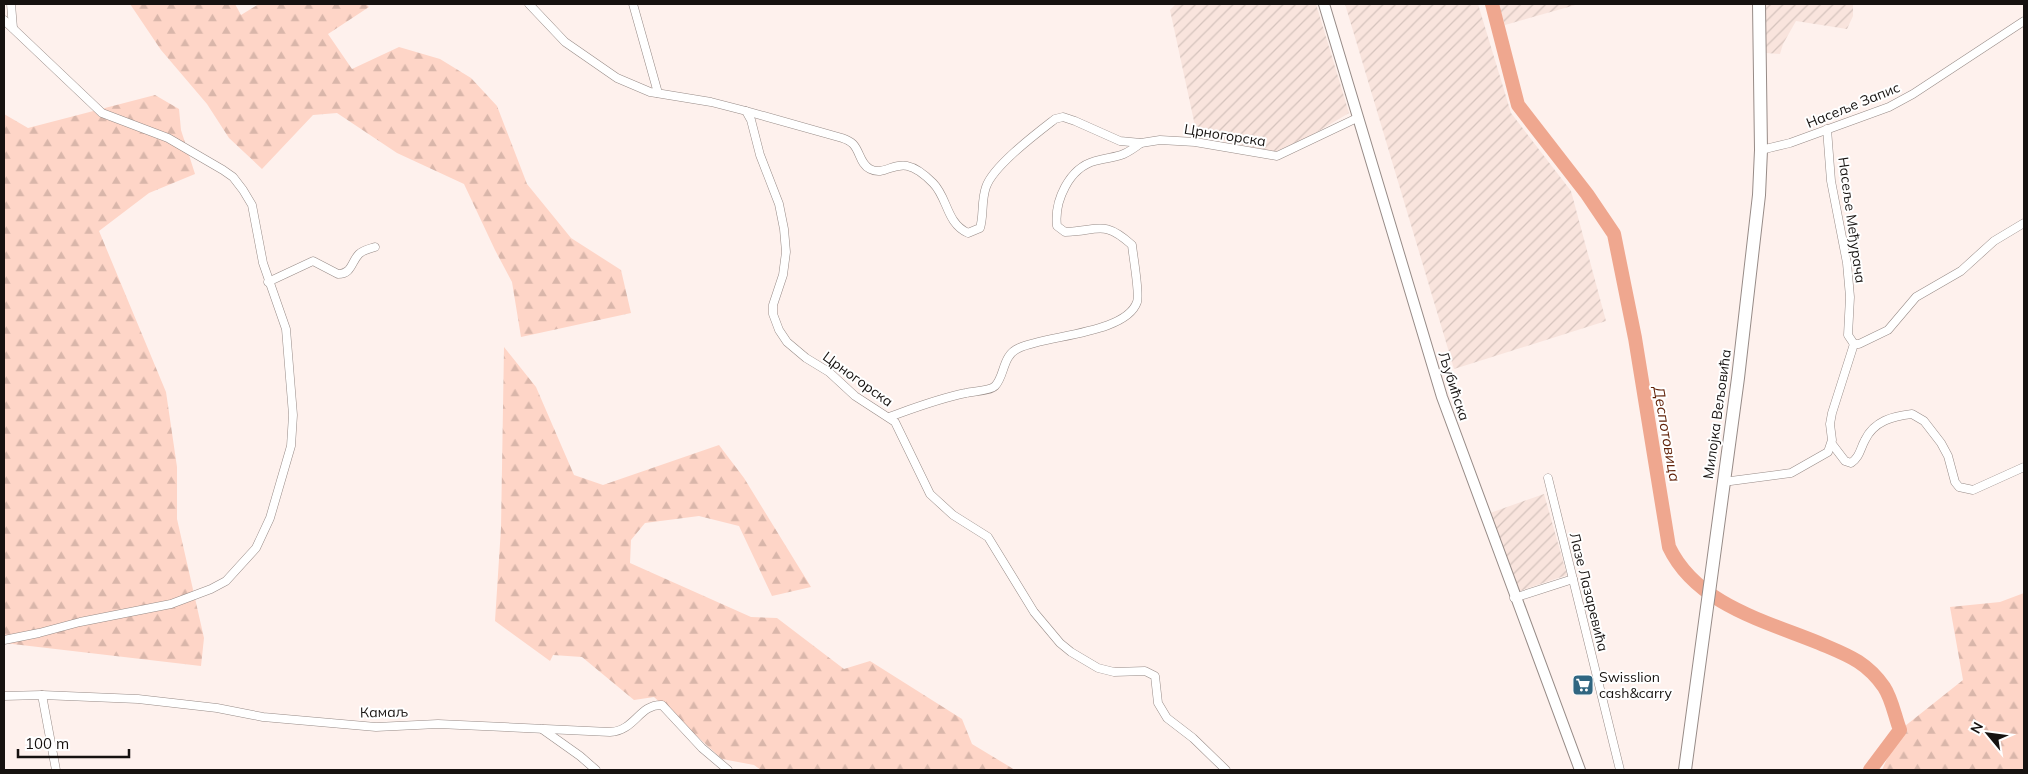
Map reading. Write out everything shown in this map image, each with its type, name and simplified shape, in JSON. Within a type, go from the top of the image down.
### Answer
[{"type":"main road","name":"Милојка Вељовића","points":[[1685,770],[1751,265],[1762,150],[1759,4]]},
{"type":"street","points":[[11,4],[13,28]]},
{"type":"street","points":[[529,4],[565,42],[599,67],[636,87],[658,93],[711,102],[842,138],[853,144],[864,164],[871,169],[879,170],[898,164],[916,169],[935,185],[953,221],[961,230],[968,233],[980,228],[983,220],[983,197],[987,184],[1003,164],[1055,119],[1063,117],[1120,140],[1141,143]]},
{"type":"street","points":[[633,4],[658,93]]},
{"type":"street","name":"Љубићска","points":[[1324,4],[1442,397],[1514,598],[1580,770]]},
{"type":"street","points":[[4,20],[102,113],[168,138],[233,177],[252,205],[268,282],[281,310],[286,329],[294,415],[291,446],[270,518],[256,548],[226,581],[211,589],[171,604],[80,622],[4,640]]},
{"type":"street","name":"Насеље Запис","points":[[1762,150],[1889,107],[1913,94],[2024,21]]},
{"type":"street","name":"Црногорска","points":[[746,111],[751,120],[760,155],[779,204],[784,229],[786,252],[783,274],[773,305],[773,314],[779,330],[788,342],[806,358],[829,372],[855,396],[895,422],[930,494],[954,515],[988,537],[1034,612],[1052,635],[1071,652],[1098,668],[1114,672],[1140,670],[1155,676],[1158,703],[1167,718],[1193,738],[1226,770]]},
{"type":"street","name":"Црногорска","points":[[1141,143],[1160,140],[1195,142],[1277,156],[1357,118]]},
{"type":"street","name":"Насеље Међурача","points":[[1827,129],[1831,181],[1847,263],[1850,297],[1848,335],[1854,344]]},
{"type":"street","points":[[889,417],[951,396],[992,388],[997,383],[1008,358],[1018,348],[1102,328],[1130,311],[1137,302],[1132,244],[1119,233],[1107,227],[1065,232],[1058,226],[1056,214],[1063,190],[1078,169],[1094,161],[1114,159],[1128,154],[1141,143]]},
{"type":"street","points":[[2024,223],[1994,242],[1961,271],[1916,297],[1888,330],[1859,344],[1854,344],[1830,424],[1832,444],[1845,461],[1851,463],[1859,455],[1871,430],[1882,421],[1912,414],[1924,421],[1941,443],[1948,456],[1955,482],[1959,487],[1973,490],[2024,467]]},
{"type":"street","points":[[268,282],[313,261],[338,274],[343,274],[348,272],[358,255],[375,247]]},
{"type":"street","points":[[1723,482],[1791,473],[1828,452],[1832,444]]},
{"type":"street","name":"Лазе Лазаревића","points":[[1548,478],[1620,770]]},
{"type":"street","points":[[1514,598],[1573,579]]},
{"type":"street","points":[[42,695],[56,770]]},
{"type":"street","name":"Камаљ","points":[[4,696],[42,695],[138,699],[217,708],[263,717],[376,727],[429,724],[618,732],[626,729],[646,708],[654,704],[662,705],[702,748],[728,770]]},
{"type":"street","points":[[542,729],[596,770]]},
{"type":"shaded area","points":[[1176,4],[1316,4],[1349,113],[1312,135],[1275,152],[1197,135],[1170,10]]},
{"type":"shaded area","points":[[1345,4],[1478,4],[1511,113],[1571,191],[1606,321],[1454,369]]},
{"type":"shaded area","points":[[1498,4],[1579,4],[1505,25]]},
{"type":"shaded area","points":[[1766,4],[1853,4],[1853,16],[1847,29],[1796,21],[1783,44],[1780,54],[1766,53]]},
{"type":"shaded area","points":[[1544,494],[1567,575],[1517,592],[1490,513]]},
{"type":"green space","points":[[130,4],[235,4],[241,15],[259,4],[366,4],[369,7],[328,34],[352,69],[399,47],[440,59],[471,78],[497,106],[527,184],[571,238],[621,270],[631,313],[521,337],[512,282],[464,184],[397,153],[337,113],[313,115],[262,169],[229,138],[207,104],[161,50]]},
{"type":"green space","points":[[155,95],[179,109],[181,130],[195,174],[149,193],[99,231],[166,392],[177,467],[177,519],[204,638],[201,666],[4,643],[4,114],[28,128]]},
{"type":"green space","points":[[504,347],[536,387],[574,475],[603,485],[719,445],[744,478],[811,587],[772,596],[739,526],[699,516],[645,523],[631,540],[630,563],[751,617],[777,618],[844,669],[870,661],[962,719],[972,744],[1015,770],[761,770],[754,765],[722,759],[654,697],[634,700],[582,657],[553,655],[550,661],[495,621],[501,528]]},
{"type":"green space","points":[[2024,593],[2024,770],[1882,770],[1900,730],[1963,680],[1950,607],[2000,602]]},
{"type":"waterway","name":"Деспотовица","points":[[1492,4],[1518,105],[1587,194],[1614,234],[1635,338],[1669,547],[1681,567],[1696,583],[1714,597],[1755,618],[1847,655],[1863,665],[1877,678],[1889,697],[1900,730],[1870,770]]},
{"type":"place","name":"Swisslion cash&carry","points":[[1583,685]]}]
